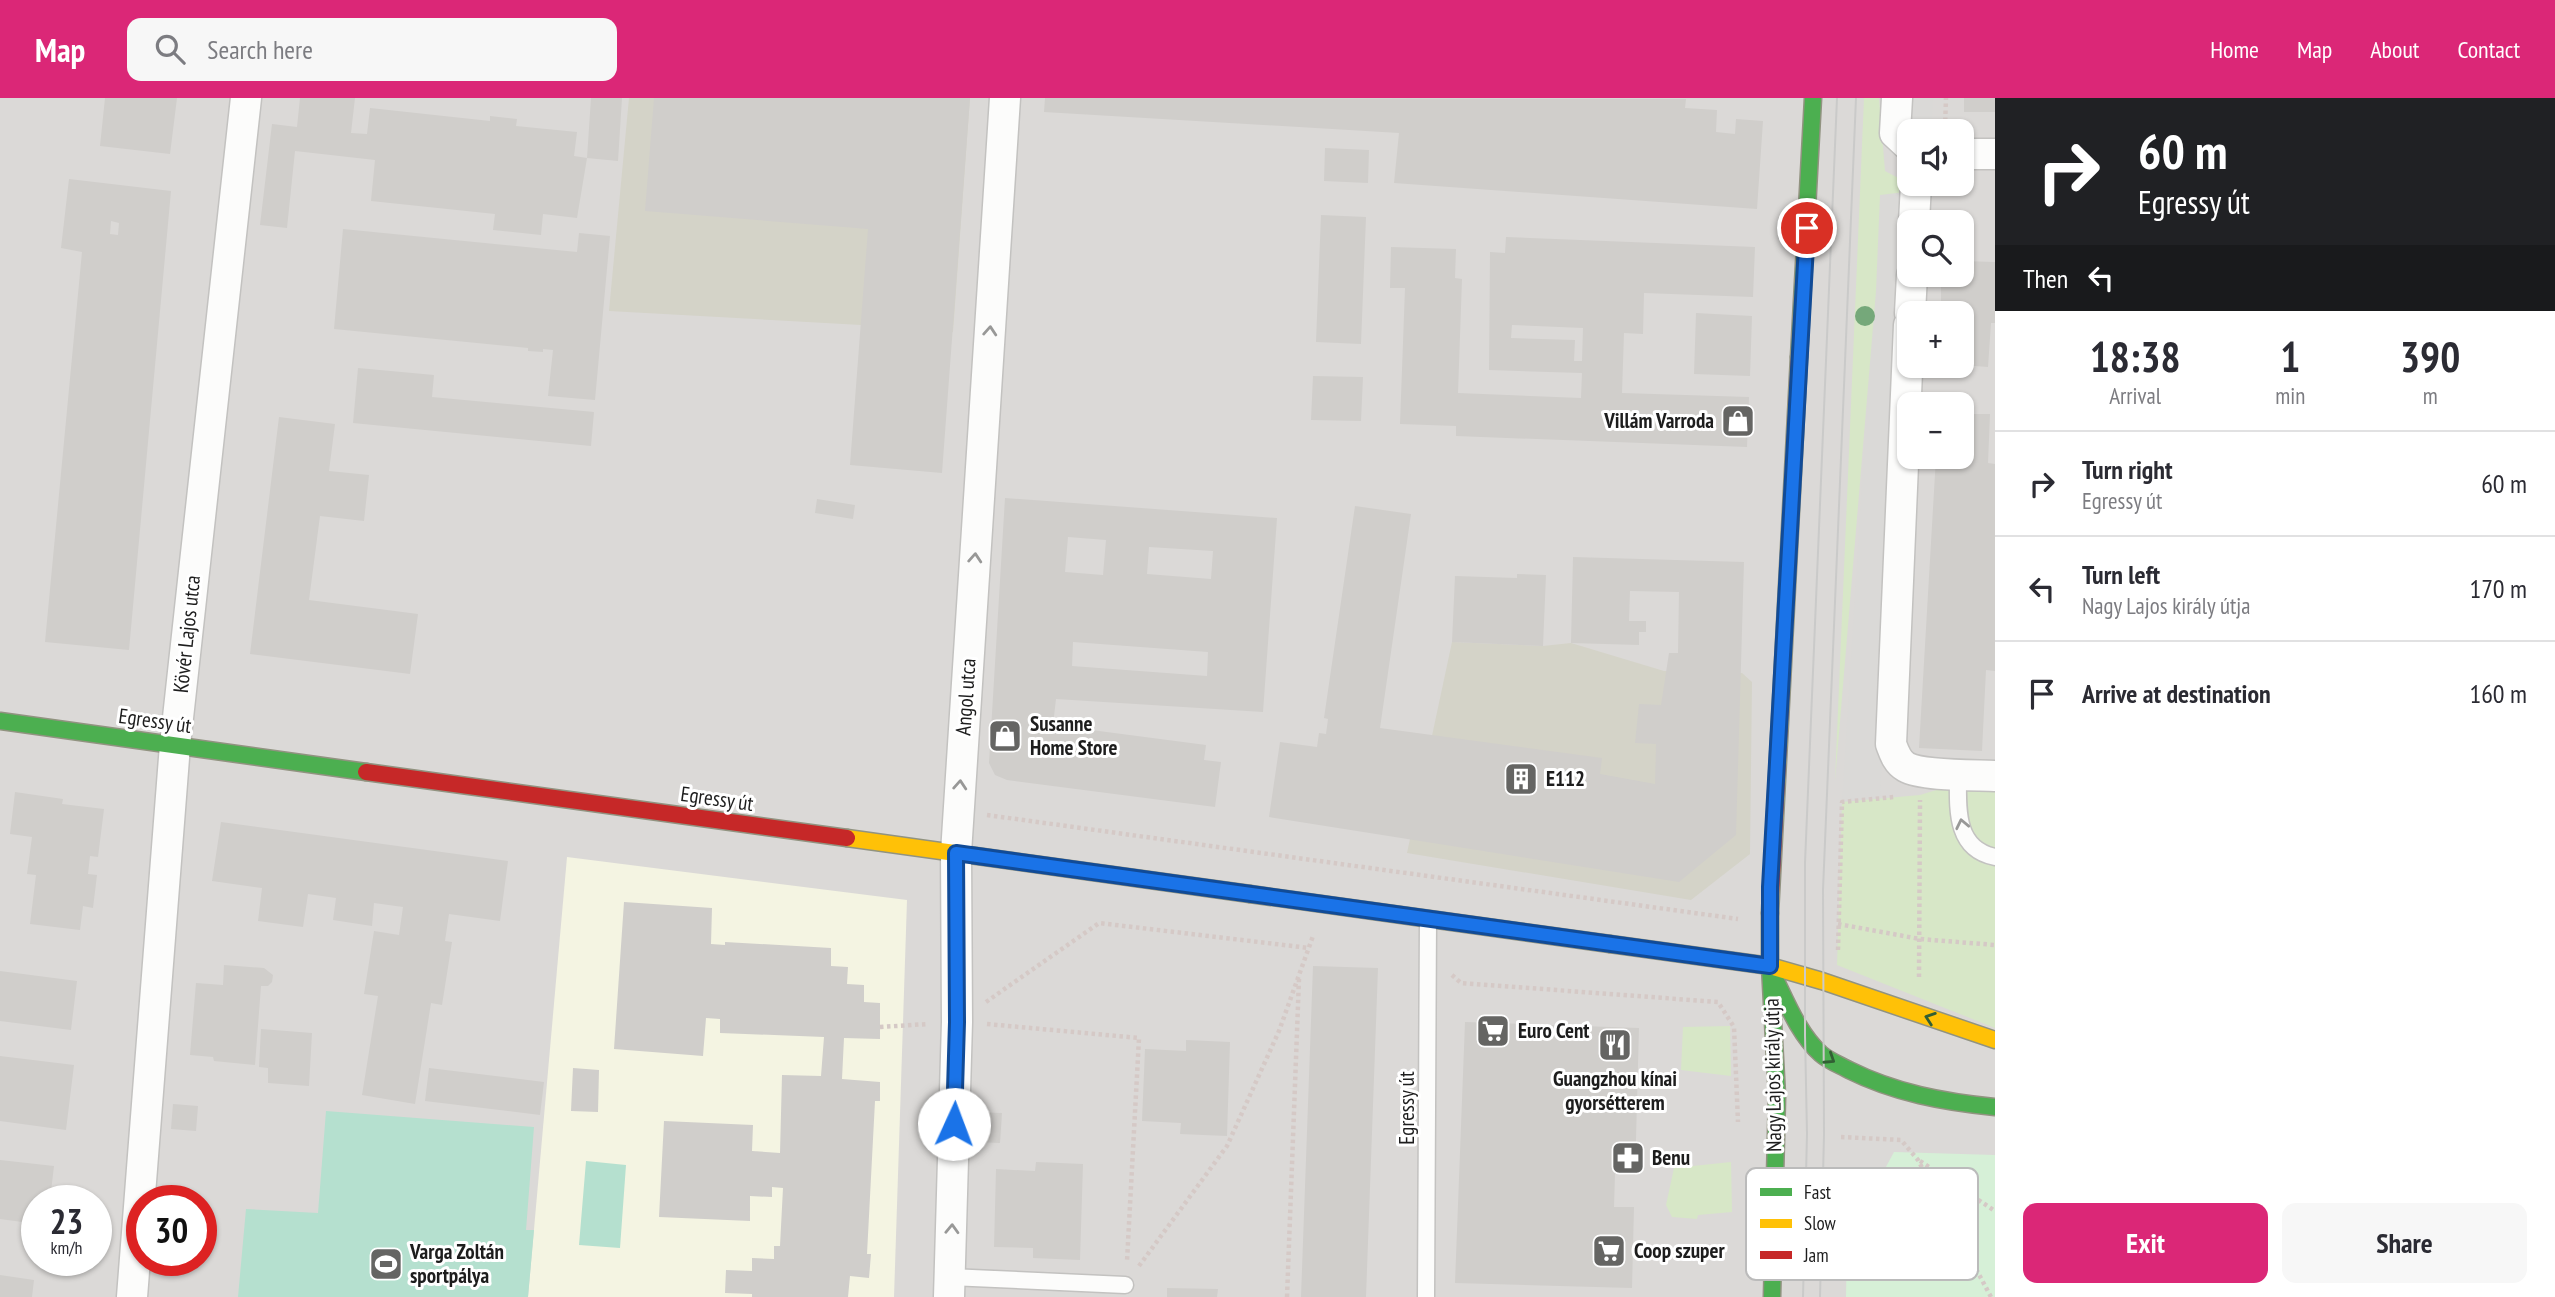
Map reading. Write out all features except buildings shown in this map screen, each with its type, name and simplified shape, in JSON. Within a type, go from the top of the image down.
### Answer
[{"type":"street","name":"Kövér Lajos utca","points":[[132,1297],[176,746],[246,98]]},
{"type":"street","name":"Angol utca","points":[[950,1287],[957,1022],[956,853],[1005,98]]},
{"type":"street","name":"Nagy Lajos király útja","points":[[1775,1168],[1777,1096],[1770,966],[1770,887],[1813,98]]},
{"type":"street","points":[[1897,98],[1897,135]]},
{"type":"street","points":[[1974,154],[1995,154]]},
{"type":"street","points":[[1907,378],[1891,744],[1896,757],[1921,783],[1958,774],[1995,776]]},
{"type":"street","name":"Egressy út","points":[[0,721],[1770,966],[1995,1040]]},
{"type":"street","points":[[1770,966],[1788,1007],[1805,1035],[1823,1056],[1867,1080],[1915,1096],[1950,1103],[1995,1107]]},
{"type":"lane","points":[[1958,774],[1960,815],[1966,841],[1975,849],[1995,857]]},
{"type":"lane","name":"Egressy út","points":[[1426,1297],[1428,920]]},
{"type":"lane","points":[[950,1287],[1125,1285]]},
{"type":"path","points":[[1945,119],[1946,98]]},
{"type":"path","points":[[1838,951],[1842,802],[1921,783],[1918,988]]},
{"type":"path","points":[[982,815],[1740,920]]},
{"type":"path","points":[[982,992],[981,1005],[1100,923],[1309,948],[1279,1031],[1227,1146],[1125,1285]]},
{"type":"path","points":[[1838,924],[1920,939],[1995,945]]},
{"type":"path","points":[[1429,952],[1461,983],[1718,1002]]},
{"type":"path","points":[[1287,1297],[1299,975]]},
{"type":"path","points":[[880,1027],[957,1022],[1139,1038],[1125,1285]]},
{"type":"path","points":[[1841,1137],[1901,1140],[1919,1160],[1931,1168]]},
{"type":"path","points":[[1919,1160],[1923,1168]]},
{"type":"path","points":[[1978,1200],[1995,1211]]},
{"type":"path","points":[[1978,1272],[1991,1297]]},
{"type":"shaded area","points":[[0,98],[1995,98],[1995,1297],[0,1297]]},
{"type":"shaded area","points":[[629,98],[970,98],[953,332],[609,311]]},
{"type":"shaded area","points":[[1911,98],[1933,98],[1932,119],[1909,119]]},
{"type":"shaded area","points":[[1897,193],[1897,196],[1905,196],[1904,210],[1897,210],[1897,287],[1901,287],[1901,301],[1897,301],[1897,378],[1880,798],[1842,802],[1880,195]]},
{"type":"shaded area","points":[[1452,642],[1543,646],[1571,643],[1664,671],[1742,673],[1752,682],[1750,854],[1691,900],[1407,853]]},
{"type":"shaded area","points":[[567,857],[907,900],[894,1297],[528,1297]]},
{"type":"green space","points":[[1864,98],[1879,98],[1885,171],[1897,177],[1897,193],[1880,195],[1876,291],[1835,781]]},
{"type":"green space","points":[[1982,776],[1995,776],[1995,1028],[1837,965],[1842,802],[1920,795]]},
{"type":"green space","points":[[1730,1026],[1731,1076],[1681,1070],[1683,1027]]},
{"type":"green space","points":[[326,1111],[534,1127],[526,1230],[534,1230],[528,1297],[238,1297],[246,1209],[318,1213]]},
{"type":"green space","points":[[1894,1152],[1995,1155],[1995,1297],[1846,1297],[1846,1280],[1978,1280],[1978,1168],[1885,1168]]},
{"type":"green space","points":[[586,1161],[626,1165],[620,1248],[579,1245]]},
{"type":"green space","points":[[1731,1162],[1732,1212],[1698,1215],[1697,1219],[1672,1217],[1666,1205],[1674,1168]]},
{"type":"tram line","points":[[1806,1168],[1805,863],[1837,98]]},
{"type":"tram line","points":[[1823,1168],[1823,890],[1856,98]]},
{"type":"tram line","points":[[1803,1280],[1803,1297]]},
{"type":"tram line","points":[[1820,1280],[1820,1297]]},
{"type":"traffic: fast","points":[[1799,357],[1813,98]]},
{"type":"traffic: fast","points":[[0,721],[366,772]]},
{"type":"traffic: fast","points":[[1770,913],[1777,1096],[1775,1168]]},
{"type":"traffic: fast","points":[[1776,981],[1807,1038],[1831,1061],[1884,1085],[1939,1099],[1995,1107]]},
{"type":"traffic: fast","points":[[1772,1280],[1772,1297]]},
{"type":"traffic: slow","points":[[847,838],[1250,894]]},
{"type":"traffic: slow","points":[[1610,944],[1770,966],[1995,1040]]},
{"type":"traffic: jam","points":[[1770,913],[1799,357]]},
{"type":"traffic: jam","points":[[366,772],[847,838]]},
{"type":"traffic: jam","points":[[1250,894],[1610,944]]},
{"type":"place","name":"Villám Varroda","points":[[1738,421]]},
{"type":"place","name":"Susanne Home Store","points":[[1005,736]]},
{"type":"place","name":"E112","points":[[1521,779]]},
{"type":"place","name":"Euro Cent","points":[[1493,1031]]},
{"type":"place","name":"Guangzhou kínai gyorsétterem","points":[[1615,1045]]},
{"type":"place","name":"Benu","points":[[1628,1158]]},
{"type":"place","name":"Coop szuper","points":[[1609,1251]]},
{"type":"place","name":"Varga Zoltán sportpálya","points":[[386,1264]]},
{"type":"route","points":[[954,1124],[957,1022],[956,853],[1770,966],[1770,887],[1807,228]]}]
